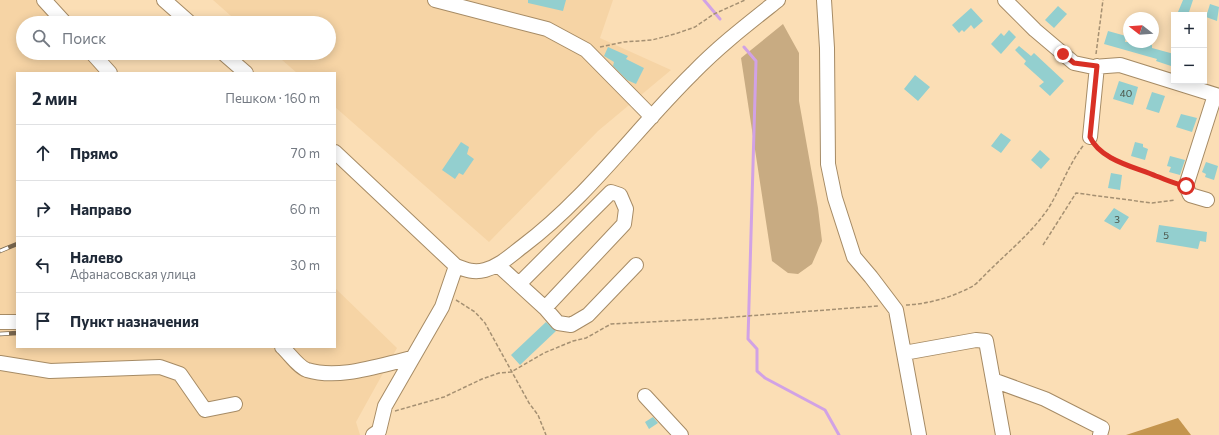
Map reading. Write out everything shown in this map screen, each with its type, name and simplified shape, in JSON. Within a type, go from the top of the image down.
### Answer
[{"type":"street","points":[[44,0],[59,16]]},
{"type":"street","points":[[164,0],[182,16]]},
{"type":"street","points":[[435,0],[547,29],[586,50],[652,117]]},
{"type":"street","points":[[336,153],[456,266],[470,272],[484,270],[498,265],[545,230],[613,162],[692,73],[733,35],[778,0]]},
{"type":"street","points":[[824,0],[827,48],[828,164],[835,198],[854,257],[893,306],[898,319],[919,435]]},
{"type":"street","points":[[1005,0],[1035,30],[1074,63],[1097,66],[1120,65],[1217,95],[1186,186],[1190,195],[1207,200]]},
{"type":"street","points":[[98,60],[109,72]]},
{"type":"street","points":[[231,60],[245,72]]},
{"type":"street","points":[[1090,137],[1097,66]]},
{"type":"street","points":[[519,284],[611,192],[620,195],[626,209],[624,224],[545,308]]},
{"type":"street","points":[[498,265],[545,308],[558,323],[571,325],[588,315],[636,265]]},
{"type":"street","points":[[377,434],[385,406],[442,307],[456,266]]},
{"type":"street","points":[[0,322],[16,322]]},
{"type":"street","points":[[904,352],[976,340],[986,341],[1003,435]]},
{"type":"street","points":[[283,348],[306,370],[324,373],[346,372],[412,358]]},
{"type":"street","points":[[0,363],[50,371],[160,367],[180,374],[205,410],[235,404]]},
{"type":"street","points":[[993,380],[1045,399],[1084,418],[1102,428],[1100,435]]},
{"type":"street","points":[[645,396],[681,435]]},
{"type":"path","points":[[586,50],[624,42],[652,40],[675,34],[695,27],[714,14],[745,0]]},
{"type":"path","points":[[1097,66],[1095,52],[1103,0]]},
{"type":"path","points":[[383,414],[444,397],[482,379],[511,372],[544,353],[573,341],[586,338],[611,324],[920,304],[939,299],[974,285],[1038,221],[1050,206],[1072,161],[1090,137],[1093,144],[1118,161],[1173,184],[1186,186]]},
{"type":"path","points":[[1043,245],[1076,193],[1152,203],[1175,200]]},
{"type":"path","points":[[447,293],[475,312],[485,323],[511,372],[529,403],[538,415],[546,435]]},
{"type":"shaded area","points":[[0,0],[35,0],[52,16],[16,16],[16,60],[97,60],[110,72],[16,72],[16,348],[336,348],[336,289],[397,348],[356,422],[360,435],[0,435]]},
{"type":"shaded area","points":[[213,0],[613,0],[600,38],[671,70],[598,131],[489,242],[336,108],[336,72],[296,72],[282,60],[336,60],[336,16],[231,16]]},
{"type":"shaded area","points":[[783,24],[799,53],[799,101],[818,208],[822,241],[812,264],[798,274],[788,273],[772,261],[741,58]]},
{"type":"shaded area","points":[[1178,418],[1191,435],[1126,435]]},
{"type":"building","points":[[528,0],[566,0],[563,11],[528,3]]},
{"type":"building","points":[[1183,0],[1193,0],[1189,12],[1178,12]]},
{"type":"building","points":[[1210,4],[1219,7],[1217,21],[1207,17]]},
{"type":"building","points":[[1058,6],[1067,14],[1054,28],[1045,20]]},
{"type":"building","points":[[971,8],[983,21],[974,29],[971,25],[964,32],[962,30],[959,33],[952,25]]},
{"type":"building","points":[[1009,30],[1016,37],[1001,54],[991,44],[1001,33],[1004,36]]},
{"type":"building","points":[[1108,31],[1123,35],[1123,48],[1152,48],[1171,53],[1171,66],[1156,61],[1157,59],[1104,44]]},
{"type":"building","points":[[1019,46],[1031,56],[1034,53],[1064,81],[1050,96],[1039,86],[1044,82],[1024,64],[1026,61],[1015,50]]},
{"type":"building","points":[[608,47],[628,56],[626,59],[644,68],[636,84],[627,80],[613,66],[614,62],[604,56]]},
{"type":"building","points":[[915,75],[930,87],[918,101],[904,89]]},
{"type":"building","points":[[1119,81],[1138,87],[1133,105],[1113,99]]},
{"type":"building","points":[[1152,92],[1165,96],[1159,113],[1146,109]]},
{"type":"building","points":[[1181,114],[1197,118],[1192,132],[1176,127]]},
{"type":"building","points":[[1001,133],[1011,140],[1001,153],[991,146]]},
{"type":"building","points":[[461,142],[469,147],[467,154],[474,159],[463,175],[459,173],[455,179],[442,170]]},
{"type":"building","points":[[1135,142],[1143,144],[1143,147],[1148,149],[1145,160],[1131,156]]},
{"type":"building","points":[[1040,150],[1050,159],[1041,169],[1031,160]]},
{"type":"building","points":[[1170,156],[1185,160],[1180,175],[1169,172],[1171,167],[1167,166]]},
{"type":"building","points":[[1206,162],[1218,166],[1214,180],[1205,177],[1206,174],[1202,172]]},
{"type":"building","points":[[1111,173],[1122,175],[1120,190],[1108,188]]},
{"type":"building","points":[[1114,208],[1129,217],[1120,230],[1104,221]]},
{"type":"building","points":[[1159,225],[1207,232],[1206,242],[1200,241],[1198,249],[1156,242]]},
{"type":"building","points":[[546,322],[556,331],[520,365],[511,355]]},
{"type":"building","points":[[653,417],[658,423],[649,429],[645,422]]},
{"type":"waterway","points":[[704,0],[720,19]]},
{"type":"waterway","points":[[744,47],[756,61],[748,339],[757,349],[757,371],[765,378],[825,410],[839,435]]},
{"type":"railway","points":[[0,251],[16,244]]},
{"type":"railway","points":[[0,334],[16,333]]},
{"type":"route","points":[[1063,54],[1074,63],[1097,66],[1090,137],[1093,144],[1118,161],[1173,184],[1186,186]]}]
